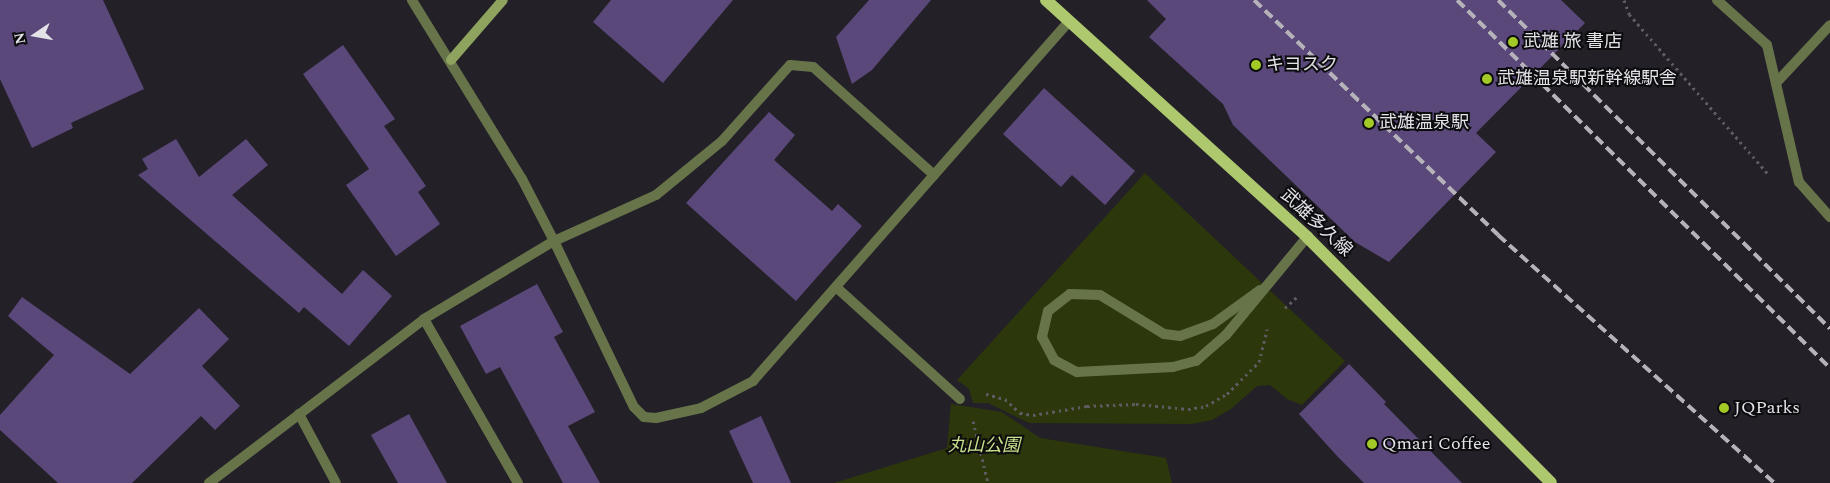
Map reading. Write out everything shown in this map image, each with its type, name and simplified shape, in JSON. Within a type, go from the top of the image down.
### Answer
[{"type":"main road","name":"武雄多久線","points":[[1046,0],[1307,237],[1551,483]]},
{"type":"street","points":[[412,0],[451,60],[522,179],[634,407],[644,417],[701,408],[746,387],[1069,21]]},
{"type":"street","points":[[451,60],[503,0]]},
{"type":"street","points":[[1716,0],[1766,45],[1799,182],[1830,217]]},
{"type":"street","points":[[1776,83],[1830,25]]},
{"type":"street","points":[[210,483],[424,319],[554,241],[662,190],[722,141],[790,65],[813,66],[934,175]]},
{"type":"street","points":[[1260,290],[1213,324],[1180,336],[1164,334],[1100,295],[1070,294],[1048,311],[1042,337],[1054,360],[1077,372],[1173,367],[1196,361],[1210,352],[1260,290],[1307,237]]},
{"type":"street","points":[[836,287],[960,399]]},
{"type":"street","points":[[424,319],[515,482]]},
{"type":"street","points":[[299,414],[336,483]]},
{"type":"path","points":[[1624,0],[1629,14],[1772,178]]},
{"type":"path","points":[[960,399],[978,429],[988,483]]},
{"type":"green space","points":[[1145,173],[1345,361],[1302,405],[1287,399],[1270,385],[1257,386],[1231,409],[1212,420],[1192,424],[1029,423],[988,403],[973,403],[969,389],[957,380]]},
{"type":"green space","name":"丸山公園","points":[[951,404],[1002,412],[1040,438],[1166,458],[1172,483],[834,483],[947,448]]},
{"type":"building","points":[[0,0],[103,0],[144,89],[71,123],[73,128],[32,148],[0,79]]},
{"type":"building","points":[[611,0],[733,0],[663,83],[593,22]]},
{"type":"building","points":[[869,0],[931,0],[872,70],[852,84],[836,37]]},
{"type":"building","points":[[1147,0],[1561,0],[1585,23],[1476,133],[1496,152],[1389,262],[1355,242],[1233,125],[1223,104],[1149,37],[1166,19]]},
{"type":"building","points":[[343,45],[395,119],[384,126],[426,186],[418,192],[440,224],[396,256],[346,185],[369,169],[303,74]]},
{"type":"building","points":[[1044,88],[1135,171],[1105,205],[1072,175],[1061,187],[1003,134]]},
{"type":"building","points":[[769,112],[795,135],[774,160],[832,211],[838,204],[862,226],[796,301],[686,203]]},
{"type":"building","points":[[176,139],[199,177],[246,139],[268,165],[232,195],[342,294],[363,270],[392,296],[349,346],[304,307],[299,313],[138,175],[148,169],[142,159]]},
{"type":"building","points":[[537,284],[563,332],[554,337],[595,412],[568,426],[600,483],[563,483],[500,367],[486,374],[460,326]]},
{"type":"building","points":[[22,297],[130,374],[199,308],[229,339],[202,366],[240,406],[215,430],[201,416],[132,483],[58,483],[0,430],[0,415],[54,355],[8,316]]},
{"type":"building","points":[[1349,364],[1386,402],[1384,404],[1462,483],[1364,483],[1338,457],[1299,414]]},
{"type":"building","points":[[409,414],[447,483],[398,483],[371,435]]},
{"type":"building","points":[[761,416],[791,483],[753,483],[729,431]]},
{"type":"railway","points":[[1254,0],[1498,235],[1774,483]]},
{"type":"railway","points":[[1457,0],[1830,368]]},
{"type":"railway","points":[[1498,0],[1830,328]]},
{"type":"place","name":"武雄 旅 書店","points":[[1513,42]]},
{"type":"place","name":"キヨスク","points":[[1256,65]]},
{"type":"place","name":"武雄温泉駅新幹線駅舎","points":[[1487,79]]},
{"type":"place","name":"武雄温泉駅","points":[[1369,123]]},
{"type":"place","name":"JQParks","points":[[1724,408]]},
{"type":"place","name":"Qmari Coffee","points":[[1372,444]]}]
